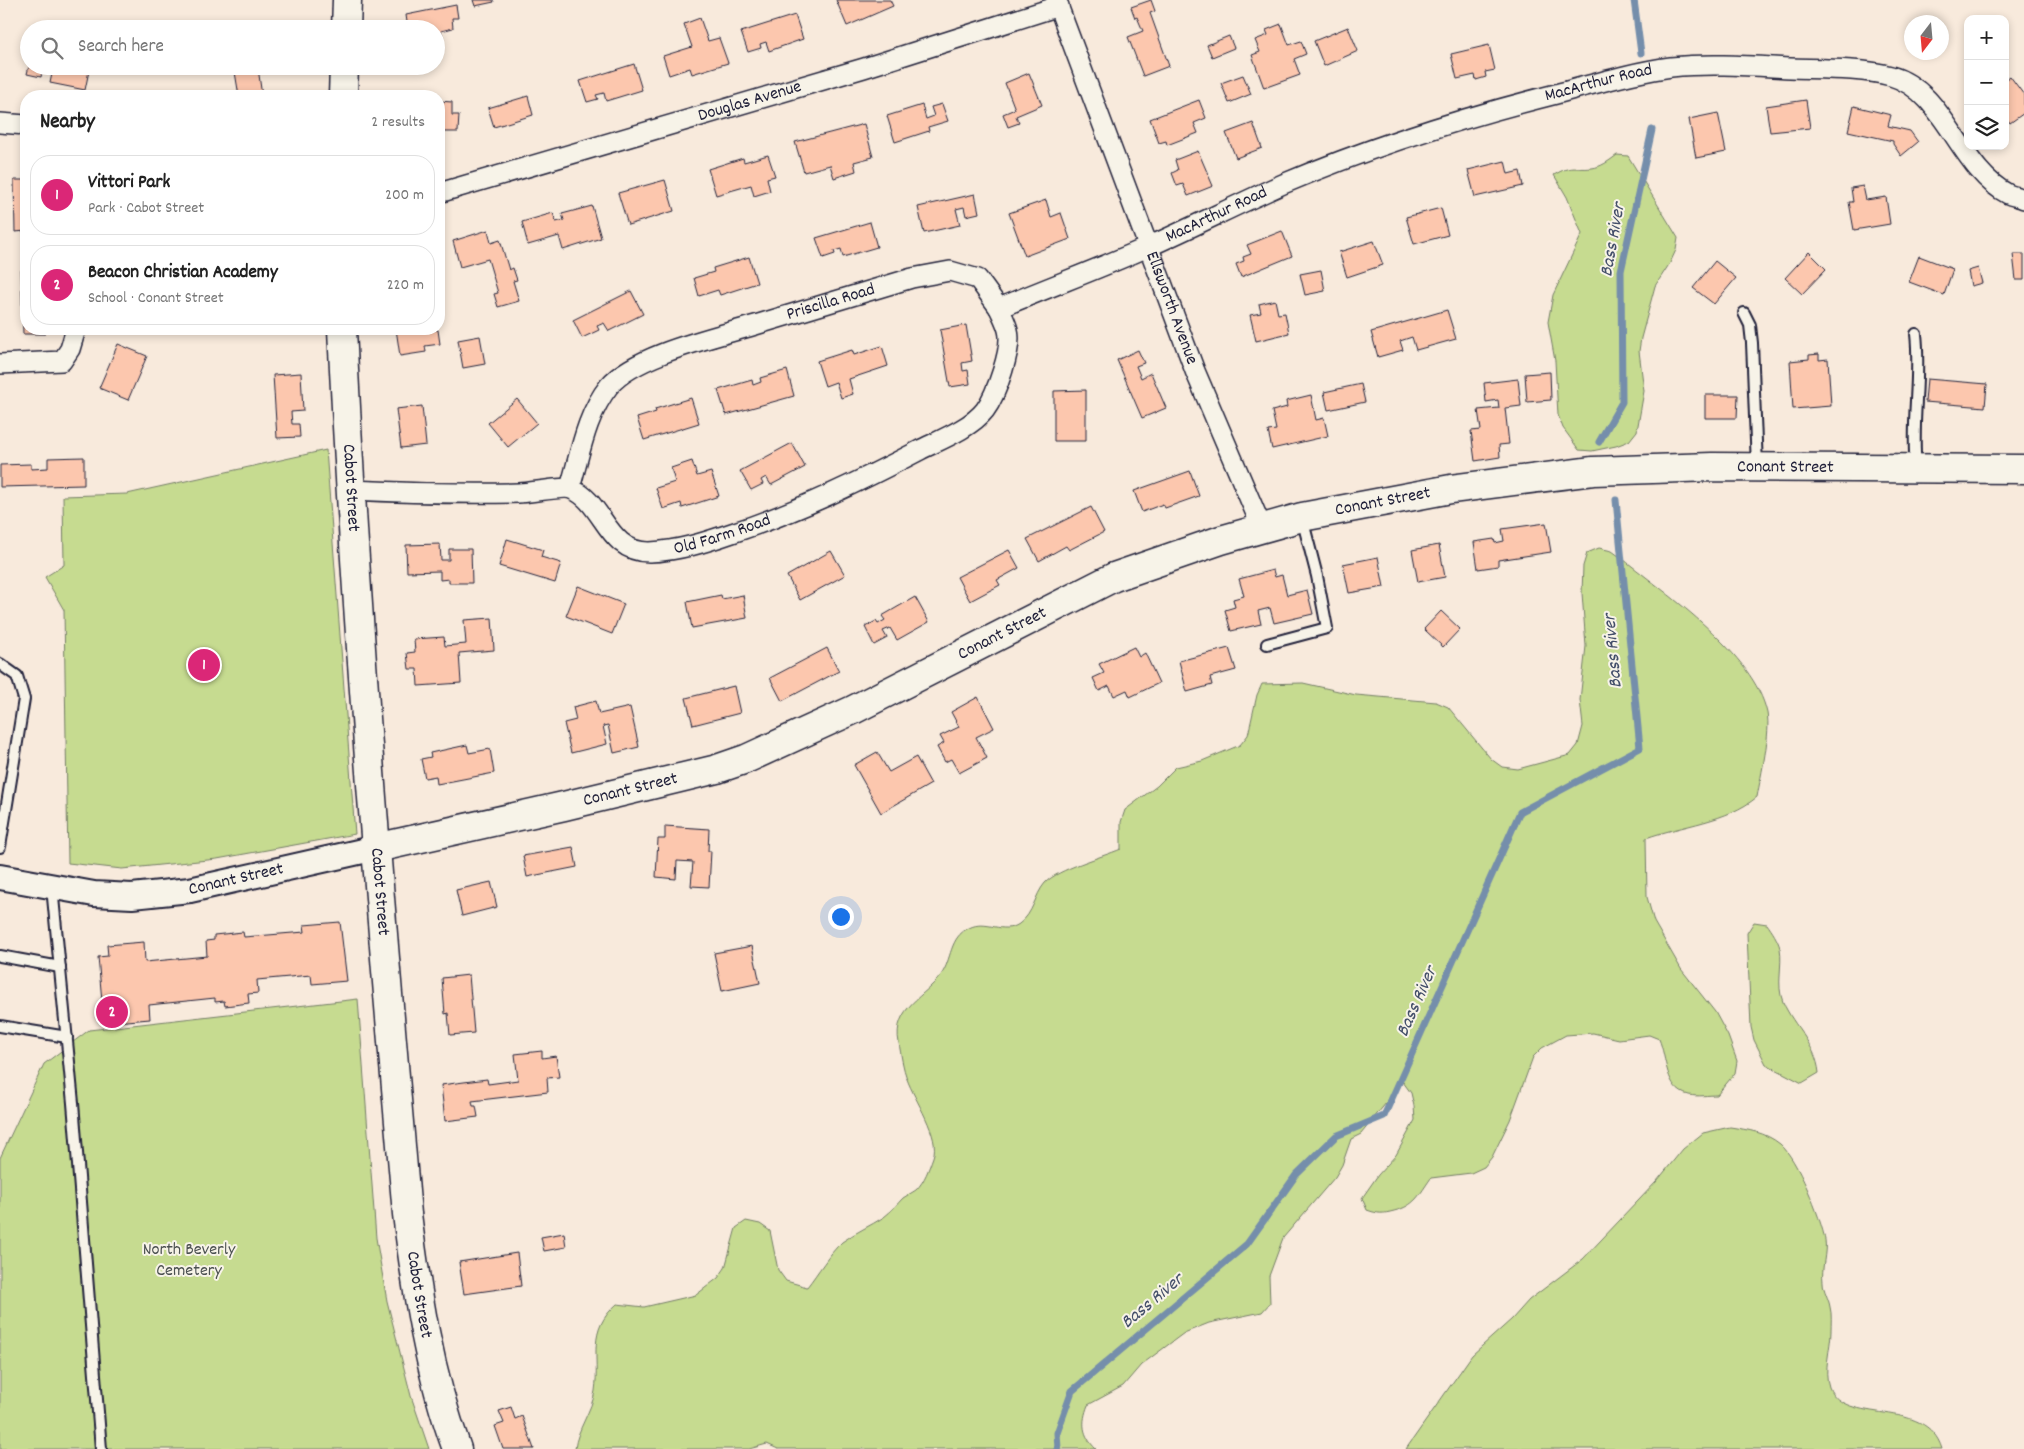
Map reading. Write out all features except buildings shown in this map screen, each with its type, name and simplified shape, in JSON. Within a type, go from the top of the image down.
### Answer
[{"type":"main road","points":[[346,20],[347,0]]},
{"type":"main road","points":[[343,90],[344,75]]},
{"type":"main road","name":"Cabot Street","points":[[342,335],[350,490],[376,848],[407,1214],[415,1282],[425,1336],[440,1398],[457,1449]]},
{"type":"main road","name":"Conant Street","points":[[376,848],[564,806],[717,769],[746,759],[853,710],[1114,577],[1221,540],[1302,517],[1450,489],[1593,471],[1712,466],[2024,469]]},
{"type":"street","name":"Douglas Avenue","points":[[445,191],[864,68],[1058,3]]},
{"type":"street","name":"Ellsworth Avenue","points":[[1058,3],[1195,371],[1262,528]]},
{"type":"street","name":"MacArthur Road","points":[[1148,247],[1285,183],[1396,141],[1534,99],[1672,67],[1735,65],[1842,70],[1890,76],[1913,85],[1948,126],[1968,156],[1986,178],[2008,194],[2024,199]]},
{"type":"street","points":[[0,123],[20,125]]},
{"type":"street","points":[[999,308],[1148,247]]},
{"type":"street","name":"Priscilla Road","points":[[570,488],[594,410],[609,387],[622,374],[640,364],[681,348],[912,278],[950,271],[978,279],[999,308]]},
{"type":"street","name":"Old Farm Road","points":[[570,488],[584,497],[615,538],[630,548],[648,552],[698,544],[748,528],[857,484],[962,428],[984,411],[996,389],[1006,359],[1009,332],[999,308]]},
{"type":"street","points":[[0,364],[62,360],[70,349],[74,335]]},
{"type":"street","points":[[350,490],[449,495],[528,493],[570,488]]},
{"type":"street","name":"Conant Street","points":[[0,877],[94,894],[132,896],[190,890],[376,848]]},
{"type":"lane","points":[[1744,313],[1750,325],[1752,343],[1756,467]]},
{"type":"lane","points":[[1916,334],[1917,362],[1913,444],[1916,468]]},
{"type":"lane","points":[[1267,644],[1327,628],[1317,576],[1302,517]]},
{"type":"lane","points":[[0,664],[17,676],[24,699],[0,847]]},
{"type":"lane","points":[[52,886],[67,1037],[101,1449]]},
{"type":"lane","points":[[0,956],[60,967]]},
{"type":"lane","points":[[0,1026],[67,1037]]},
{"type":"green space","points":[[1617,155],[1628,156],[1678,238],[1676,250],[1670,263],[1655,286],[1641,338],[1639,351],[1644,391],[1637,431],[1629,441],[1616,446],[1592,451],[1579,450],[1563,428],[1558,415],[1555,361],[1548,322],[1553,295],[1582,234],[1567,197],[1554,175],[1569,168],[1592,168],[1599,166]]},
{"type":"green space","points":[[326,450],[355,834],[217,859],[122,869],[68,863],[64,610],[45,577],[64,565],[63,496],[127,494]]},
{"type":"green space","points":[[1599,548],[1612,551],[1623,559],[1685,608],[1728,648],[1745,669],[1759,691],[1767,713],[1767,743],[1757,797],[1718,818],[1646,838],[1647,897],[1654,922],[1681,969],[1715,1012],[1728,1036],[1737,1061],[1735,1073],[1717,1095],[1689,1095],[1675,1087],[1668,1072],[1659,1039],[1649,1035],[1619,1039],[1593,1033],[1566,1035],[1542,1048],[1533,1057],[1510,1120],[1492,1157],[1484,1167],[1471,1173],[1431,1178],[1420,1195],[1407,1206],[1387,1213],[1374,1212],[1367,1210],[1362,1198],[1378,1175],[1396,1155],[1415,1120],[1411,1093],[1403,1082],[1361,1134],[1351,1139],[1342,1165],[1335,1177],[1283,1238],[1269,1276],[1270,1303],[1262,1312],[1209,1323],[1184,1333],[1141,1365],[1123,1386],[1088,1405],[1084,1418],[1084,1429],[1091,1444],[1096,1449],[778,1449],[767,1444],[749,1449],[575,1449],[595,1391],[598,1334],[607,1314],[617,1304],[644,1307],[696,1295],[718,1278],[725,1268],[736,1228],[746,1221],[760,1224],[770,1231],[778,1270],[786,1281],[807,1287],[842,1242],[884,1217],[903,1198],[916,1190],[926,1174],[934,1149],[933,1139],[926,1118],[910,1087],[902,1061],[898,1031],[905,1012],[941,975],[954,943],[963,932],[969,928],[982,925],[1007,928],[1019,924],[1028,915],[1041,888],[1051,878],[1070,868],[1121,849],[1121,822],[1125,810],[1157,786],[1176,767],[1202,761],[1240,745],[1248,735],[1257,695],[1262,684],[1303,683],[1356,695],[1436,702],[1448,707],[1491,759],[1502,767],[1518,769],[1570,755],[1578,745],[1583,726],[1580,700],[1586,646],[1582,593],[1583,566],[1587,553]]},
{"type":"green space","points":[[1754,922],[1767,924],[1778,942],[1781,955],[1780,989],[1783,1002],[1809,1044],[1817,1063],[1819,1073],[1802,1083],[1766,1064],[1754,1040],[1751,1027],[1747,933]]},
{"type":"green space","name":"North Beverly Cemetery","points":[[358,999],[376,1238],[387,1301],[411,1396],[429,1449],[0,1449],[0,1158],[44,1064],[89,1030]]},
{"type":"green space","points":[[1730,1127],[1763,1134],[1780,1144],[1787,1151],[1801,1175],[1823,1230],[1825,1250],[1823,1282],[1831,1316],[1831,1337],[1827,1366],[1829,1387],[1838,1399],[1851,1406],[1903,1417],[1920,1423],[1933,1433],[1942,1449],[1406,1449],[1472,1355],[1512,1319],[1529,1300],[1583,1259],[1657,1181],[1683,1149],[1703,1133]]},
{"type":"waterway","name":"Bass River","points":[[1634,0],[1641,53]]},
{"type":"waterway","name":"Bass River","points":[[1599,442],[1622,402],[1621,271],[1652,130]]},
{"type":"waterway","name":"Bass River","points":[[1058,1449],[1057,1433],[1072,1391],[1247,1244],[1296,1175],[1336,1136],[1384,1116],[1520,812],[1640,748],[1616,500]]},
{"type":"place","name":"Vittori Park","points":[[204,665]]},
{"type":"place","name":"Beacon Christian Academy","points":[[112,1012]]}]
